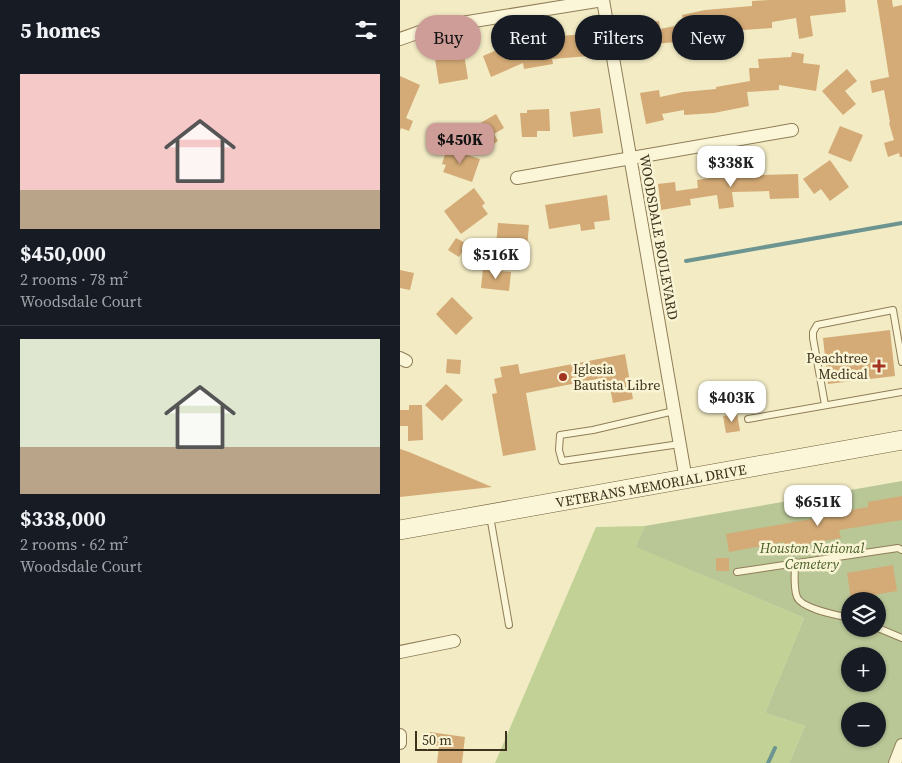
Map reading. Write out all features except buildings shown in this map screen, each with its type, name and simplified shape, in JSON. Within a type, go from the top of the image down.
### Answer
[{"type":"main road","name":"VETERANS MEMORIAL DRIVE","points":[[400,530],[902,440]]},
{"type":"street","points":[[400,39],[431,28],[603,0]]},
{"type":"street","name":"WOODSDALE BOULEVARD","points":[[603,0],[686,480]]},
{"type":"street","points":[[517,178],[792,130]]},
{"type":"street","points":[[400,652],[454,642]]},
{"type":"street","points":[[400,735],[400,743]]},
{"type":"street","points":[[894,763],[902,745]]},
{"type":"lane","points":[[825,405],[813,338],[813,332],[817,325],[893,310],[902,362]]},
{"type":"lane","points":[[748,419],[902,392]]},
{"type":"lane","points":[[674,411],[593,430],[560,435],[559,450],[562,461],[680,444]]},
{"type":"lane","points":[[490,515],[509,624]]},
{"type":"lane","points":[[736,572],[898,548],[902,550]]},
{"type":"lane","points":[[795,562],[798,600],[806,606],[841,616]]},
{"type":"lane","points":[[886,631],[902,638]]},
{"type":"green space","name":"Houston National Cemetery","points":[[902,481],[902,763],[789,763],[805,726],[765,713],[804,618],[636,547],[645,526]]},
{"type":"green space","points":[[645,526],[637,547],[804,618],[765,713],[805,726],[789,763],[495,763],[596,527]]},
{"type":"waterway","points":[[686,261],[902,223]]},
{"type":"waterway","points":[[768,763],[775,748]]},
{"type":"place","name":"Peachtree Medical","points":[[879,366]]},
{"type":"place","name":"Iglesia Bautista Libre","points":[[563,377]]}]
